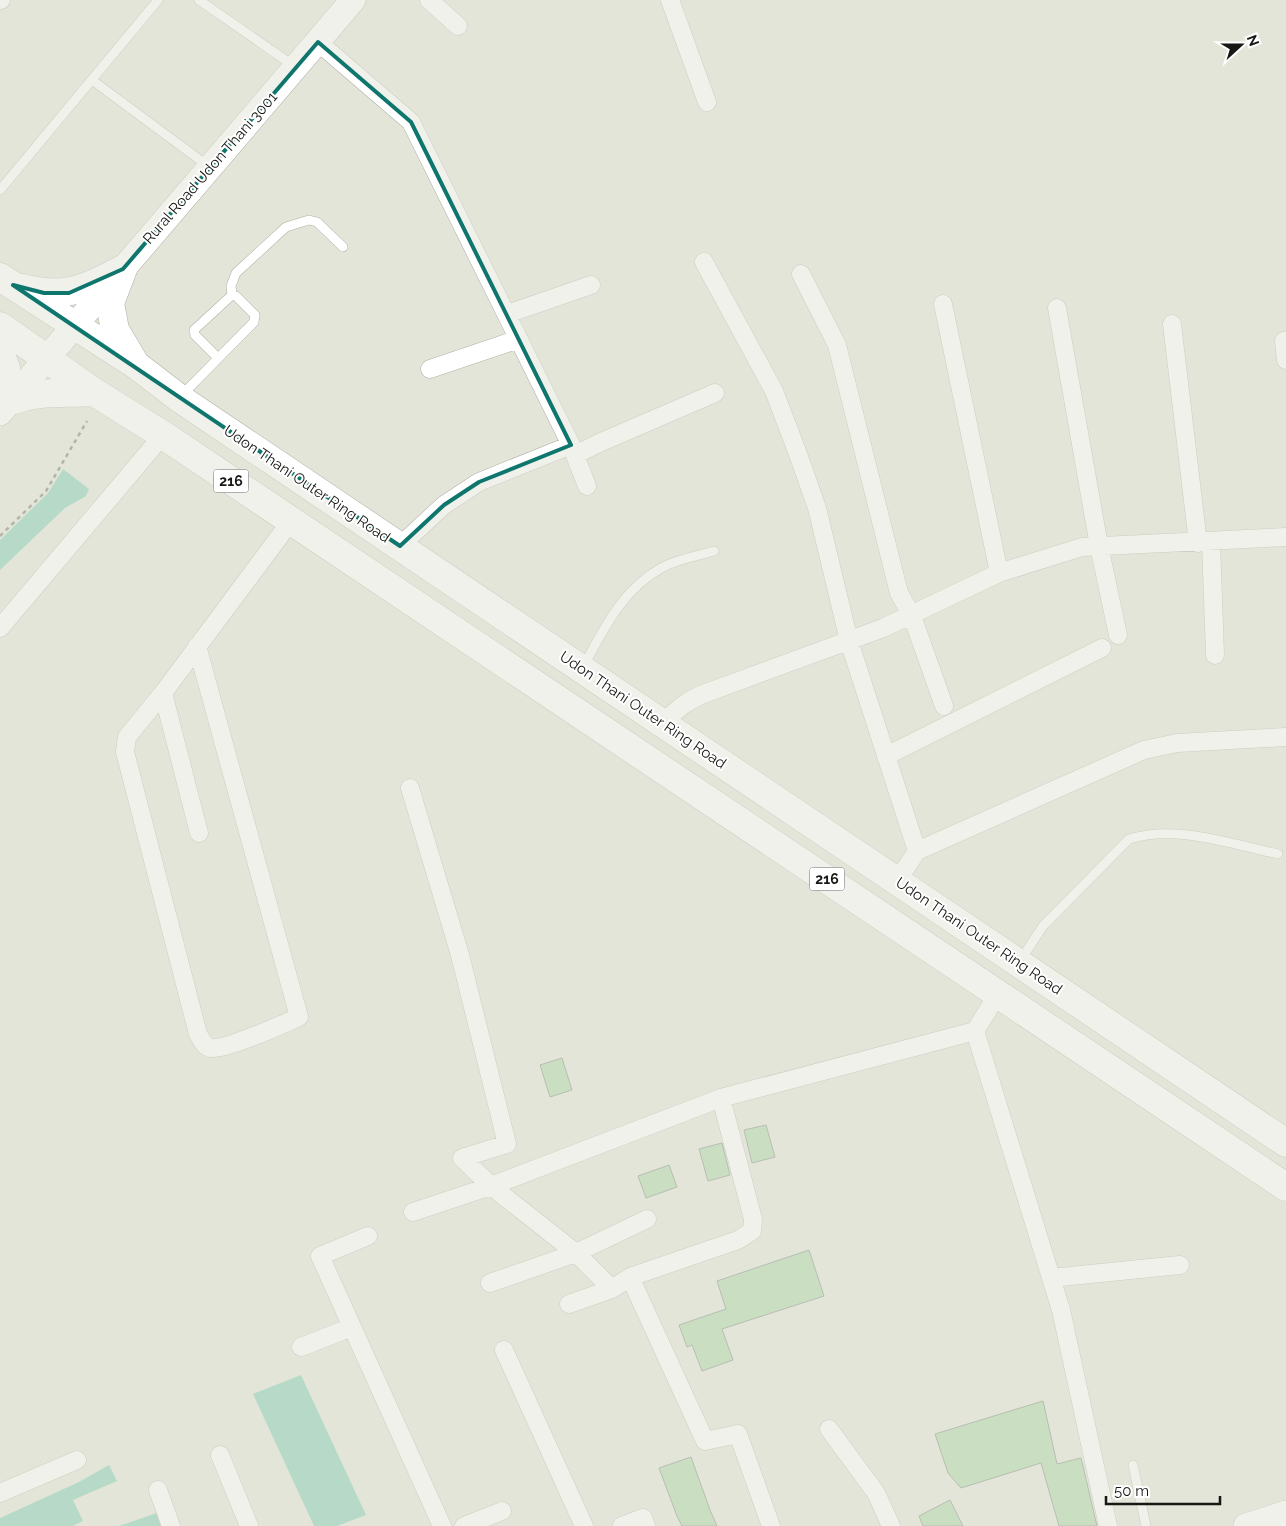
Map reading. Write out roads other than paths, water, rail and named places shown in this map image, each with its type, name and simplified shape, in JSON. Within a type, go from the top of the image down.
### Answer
[{"type":"main road","points":[[7,281],[44,293],[69,293],[90,286],[123,269]]},
{"type":"main road","points":[[123,269],[110,303],[115,330],[136,365]]},
{"type":"main road","name":"Udon Thani Outer Ring Road","points":[[7,281],[73,326],[136,365],[179,398],[1286,1143]]},
{"type":"main road","name":"216","points":[[0,326],[94,392],[163,435],[1286,1187]]},
{"type":"main road","points":[[0,353],[6,368],[5,407],[31,394],[44,392],[94,392]]},
{"type":"street","name":"Rural Road Udon Thani 3001","points":[[5,407],[297,68],[353,0]]},
{"type":"street","points":[[429,0],[458,26]]},
{"type":"street","points":[[670,0],[707,102]]},
{"type":"street","points":[[318,42],[411,122],[507,314],[573,450],[588,486]]},
{"type":"street","points":[[704,262],[774,392],[798,454],[816,508],[849,641],[917,851]]},
{"type":"street","points":[[801,274],[837,345],[899,593],[912,616],[944,706]]},
{"type":"street","points":[[507,314],[591,285]]},
{"type":"street","points":[[943,304],[999,573]]},
{"type":"street","points":[[1057,308],[1098,546],[1118,635]]},
{"type":"street","points":[[1172,324],[1204,543],[1215,655]]},
{"type":"street","points":[[430,369],[519,339]]},
{"type":"street","points":[[1284,341],[1286,360]]},
{"type":"street","points":[[400,546],[444,505],[479,482],[599,443],[715,393]]},
{"type":"street","points":[[0,628],[163,435]]},
{"type":"street","points":[[197,646],[299,1016],[216,1048],[205,1046],[198,1034],[125,752],[127,737],[163,693],[197,646],[291,521]]},
{"type":"street","points":[[663,724],[677,709],[690,700],[912,616],[999,573],[1082,547],[1204,543],[1286,537]]},
{"type":"street","points":[[886,756],[1102,648]]},
{"type":"street","points":[[163,693],[199,833]]},
{"type":"street","points":[[897,881],[917,851],[1144,750],[1177,743],[1286,737]]},
{"type":"street","points":[[410,788],[460,955],[507,1144],[462,1158],[491,1186],[576,1253],[612,1289]]},
{"type":"street","points":[[414,1212],[491,1186],[721,1098],[975,1031],[998,994]]},
{"type":"street","points":[[975,1031],[1061,1310],[1108,1526]]},
{"type":"street","points":[[569,1304],[612,1289],[630,1277],[738,1240],[752,1231],[753,1219],[721,1098]]},
{"type":"street","points":[[490,1283],[576,1253],[647,1219]]},
{"type":"street","points":[[368,1236],[320,1256],[442,1526]]},
{"type":"street","points":[[1051,1278],[1180,1266]]},
{"type":"street","points":[[630,1277],[704,1442],[738,1434],[771,1526]]},
{"type":"street","points":[[301,1347],[352,1326]]},
{"type":"street","points":[[504,1350],[584,1526]]},
{"type":"street","points":[[829,1430],[876,1493],[891,1526]]},
{"type":"street","points":[[220,1455],[249,1526]]},
{"type":"street","points":[[0,1494],[78,1460]]},
{"type":"street","points":[[158,1490],[171,1526]]},
{"type":"street","points":[[464,1526],[502,1511]]},
{"type":"street","points":[[1246,1526],[1286,1513]]},
{"type":"street","points":[[622,1526],[643,1518],[646,1526]]},
{"type":"lane","points":[[0,190],[158,0]]},
{"type":"lane","points":[[199,0],[297,68]]},
{"type":"lane","points":[[92,80],[211,167]]},
{"type":"lane","points":[[179,398],[255,318],[255,315],[232,295],[230,286],[236,273],[286,227],[309,220],[317,222],[343,247]]},
{"type":"lane","points":[[218,358],[195,335],[194,330],[232,295]]},
{"type":"lane","points":[[582,669],[616,607],[644,579],[664,566],[714,551]]},
{"type":"lane","points":[[1019,963],[1044,926],[1129,839],[1146,834],[1195,836],[1278,854]]},
{"type":"lane","points":[[1133,1465],[1146,1526]]}]
